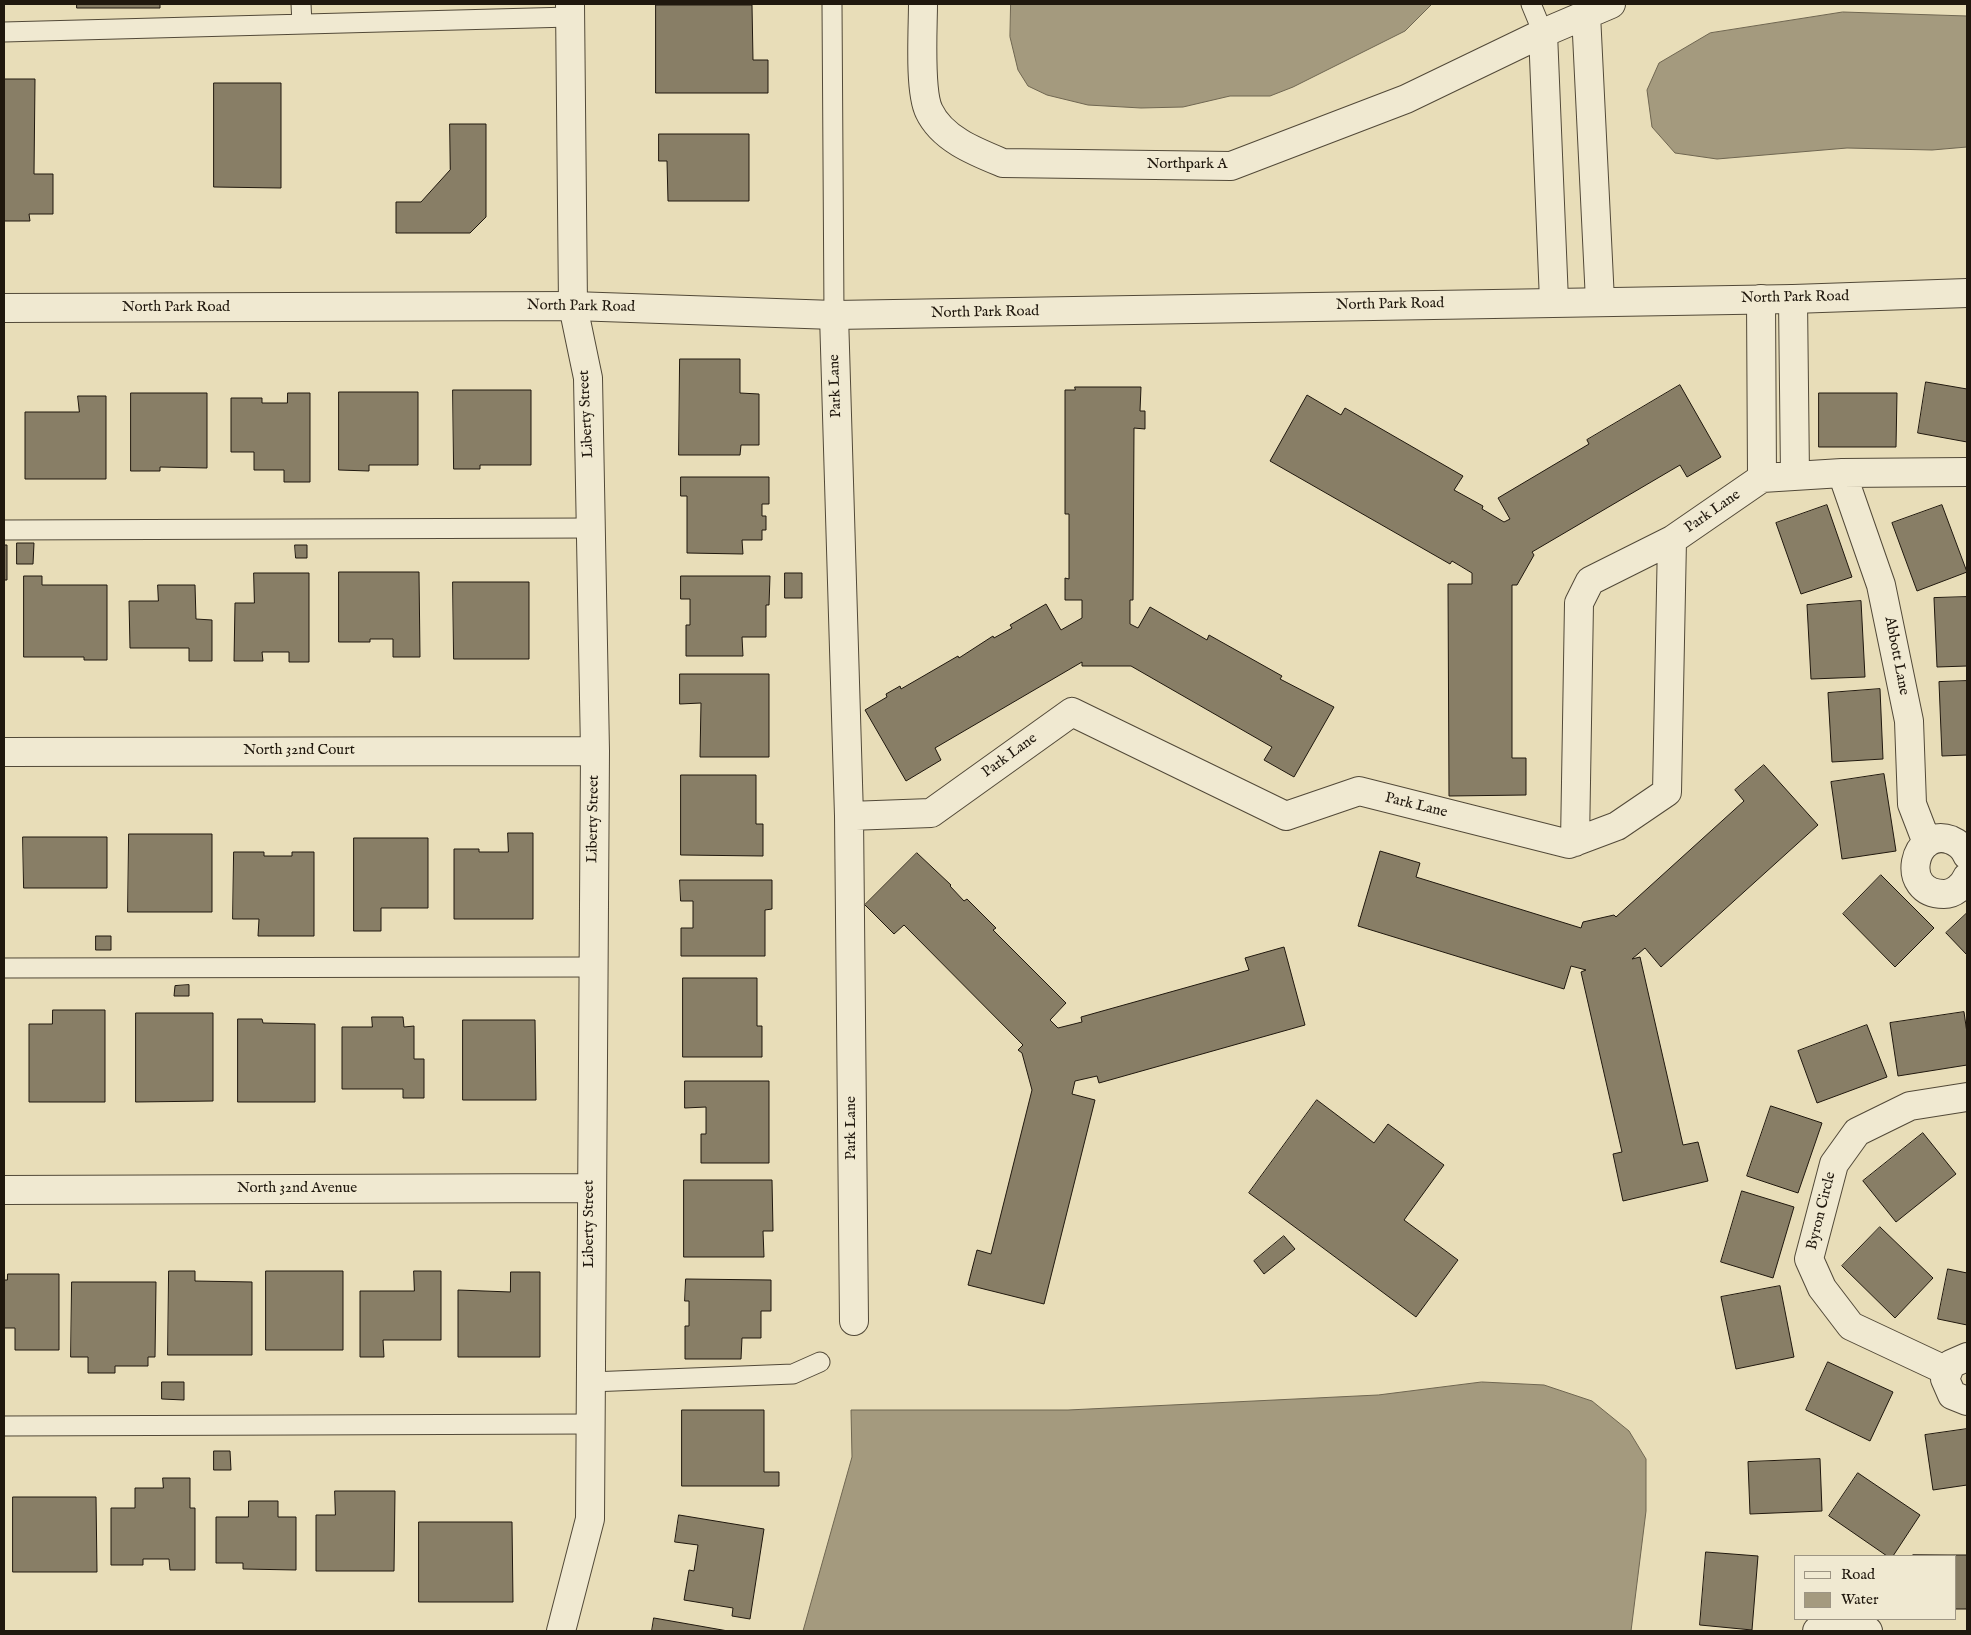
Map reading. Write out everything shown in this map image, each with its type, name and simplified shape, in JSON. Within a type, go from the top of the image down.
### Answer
[{"type":"street","name":"Northpark A","points":[[923,4],[923,77],[928,110],[942,130],[973,150],[1003,162],[1231,166],[1406,99],[1593,7]]},
{"type":"street","points":[[1593,7],[1600,301]]},
{"type":"street","name":"Liberty Street","points":[[561,1631],[590,1519],[590,1188],[595,751],[588,378],[573,306],[570,10]]},
{"type":"street","points":[[1543,33],[1554,301]]},
{"type":"street","name":"North Park Road","points":[[4,308],[573,306],[834,316],[1554,301],[1792,299],[1967,293]]},
{"type":"street","points":[[1761,299],[1762,478],[1842,473],[1967,472]]},
{"type":"street","points":[[1792,299],[1795,476]]},
{"type":"street","name":"Park Lane","points":[[834,316],[849,816],[854,1321]]},
{"type":"street","name":"Abbott Lane","points":[[1842,473],[1881,585],[1909,721],[1912,804],[1927,843]]},
{"type":"street","name":"Park Lane","points":[[849,816],[930,813],[1072,712],[1286,816],[1359,791],[1569,844],[1575,842],[1617,826],[1667,792],[1672,540],[1762,478]]},
{"type":"street","points":[[1575,842],[1579,603],[1590,581],[1672,540]]},
{"type":"street","name":"North 32nd Court","points":[[4,752],[595,751]]},
{"type":"street","points":[[1967,855],[1958,844],[1948,839],[1938,839],[1927,843],[1915,861],[1915,872],[1919,882],[1926,890],[1936,894],[1947,894],[1957,890],[1967,877]]},
{"type":"street","name":"Byron Circle","points":[[1967,1097],[1910,1106],[1857,1132],[1834,1164],[1809,1258],[1822,1288],[1851,1326],[1957,1364],[1945,1379],[1952,1395],[1967,1401]]},
{"type":"street","name":"North 32nd Avenue","points":[[4,1190],[590,1188]]},
{"type":"street","points":[[1817,1631],[1844,1623],[1868,1631]]},
{"type":"lane","points":[[302,4],[302,24]]},
{"type":"lane","points":[[832,4],[834,316]]},
{"type":"lane","points":[[1531,4],[1543,33]]},
{"type":"lane","points":[[4,32],[302,24],[570,10]]},
{"type":"lane","points":[[4,530],[590,528]]},
{"type":"lane","points":[[4,968],[592,967]]},
{"type":"lane","points":[[590,1382],[793,1374],[820,1362]]},
{"type":"lane","points":[[4,1426],[590,1424]]},
{"type":"water","points":[[1011,4],[1432,4],[1405,31],[1293,87],[1270,96],[1230,96],[1183,107],[1141,108],[1088,105],[1047,95],[1028,86],[1018,70],[1010,37]]},
{"type":"water","points":[[1843,12],[1967,16],[1967,147],[1932,150],[1847,148],[1717,159],[1675,153],[1652,127],[1647,90],[1659,63],[1710,33]]},
{"type":"water","points":[[1482,1382],[1544,1385],[1592,1401],[1629,1431],[1646,1459],[1646,1511],[1631,1631],[803,1631],[852,1457],[851,1410],[1068,1410],[1378,1395]]},
{"type":"building","points":[[77,4],[160,4],[160,8],[77,8]]},
{"type":"building","points":[[656,5],[752,5],[753,60],[768,60],[768,93],[656,93]]},
{"type":"building","points":[[4,79],[35,79],[34,174],[53,174],[53,214],[29,214],[30,221],[4,221]]},
{"type":"building","points":[[214,83],[281,83],[281,188],[214,187]]},
{"type":"building","points":[[450,124],[486,124],[486,217],[470,233],[396,233],[396,202],[421,202],[450,170]]},
{"type":"building","points":[[659,134],[749,134],[749,201],[668,201],[667,161],[659,161]]},
{"type":"building","points":[[680,359],[740,359],[740,393],[759,394],[759,445],[741,445],[740,455],[679,455]]},
{"type":"building","points":[[1926,382],[1967,389],[1967,442],[1918,433]]},
{"type":"building","points":[[1680,385],[1721,457],[1687,477],[1680,465],[1532,552],[1534,555],[1517,585],[1512,585],[1512,758],[1526,758],[1526,795],[1449,796],[1448,584],[1472,584],[1472,573],[1452,561],[1450,564],[1270,461],[1307,395],[1341,415],[1345,408],[1463,476],[1454,490],[1483,506],[1482,509],[1504,522],[1510,519],[1498,498],[1589,444],[1587,440]]},
{"type":"building","points":[[1075,387],[1141,387],[1140,411],[1145,411],[1145,429],[1134,428],[1133,600],[1130,600],[1130,624],[1138,628],[1150,607],[1207,640],[1209,635],[1282,676],[1280,679],[1334,707],[1294,777],[1264,760],[1272,747],[1131,666],[1082,666],[1082,662],[935,748],[941,760],[906,781],[865,710],[887,697],[886,694],[900,686],[901,689],[958,656],[959,658],[993,636],[994,638],[1012,628],[1010,625],[1046,604],[1061,630],[1082,618],[1082,600],[1065,600],[1065,578],[1069,579],[1069,514],[1065,514],[1065,390],[1075,390]]},
{"type":"building","points":[[453,390],[531,390],[531,465],[480,465],[480,469],[454,469]]},
{"type":"building","points":[[339,392],[418,392],[418,465],[369,465],[369,471],[339,470]]},
{"type":"building","points":[[131,393],[207,393],[207,468],[160,467],[160,471],[131,471]]},
{"type":"building","points":[[288,393],[310,393],[310,482],[284,482],[284,470],[254,470],[254,452],[231,452],[231,398],[262,398],[262,403],[287,403]]},
{"type":"building","points":[[1819,393],[1897,393],[1896,447],[1819,447]]},
{"type":"building","points":[[78,396],[106,396],[106,479],[25,479],[25,412],[79,412]]},
{"type":"building","points":[[681,477],[769,477],[769,504],[762,504],[762,516],[766,516],[766,530],[762,530],[762,540],[742,540],[743,554],[687,553],[687,496],[681,496]]},
{"type":"building","points":[[1827,505],[1852,577],[1801,594],[1776,523]]},
{"type":"building","points":[[1942,505],[1967,572],[1917,591],[1892,523]]},
{"type":"building","points":[[17,543],[34,543],[33,564],[17,564]]},
{"type":"building","points":[[4,545],[7,545],[7,580],[4,580]]},
{"type":"building","points":[[295,545],[307,545],[307,558],[296,558]]},
{"type":"building","points":[[339,572],[419,572],[420,657],[393,657],[393,639],[370,639],[370,642],[339,642]]},
{"type":"building","points":[[254,573],[309,573],[309,662],[289,662],[289,652],[262,652],[263,661],[234,661],[235,603],[254,603]]},
{"type":"building","points":[[785,573],[802,573],[802,598],[785,598]]},
{"type":"building","points":[[24,576],[42,576],[42,585],[107,585],[107,660],[84,660],[84,657],[24,657]]},
{"type":"building","points":[[681,576],[770,576],[769,605],[766,605],[766,637],[742,637],[743,656],[686,656],[686,625],[690,625],[690,599],[681,599]]},
{"type":"building","points":[[453,582],[529,582],[529,659],[454,659]]},
{"type":"building","points":[[158,585],[195,585],[196,619],[212,620],[212,661],[189,661],[189,648],[130,648],[129,601],[158,601]]},
{"type":"building","points":[[1967,597],[1967,666],[1937,667],[1934,598]]},
{"type":"building","points":[[1861,601],[1865,677],[1811,679],[1807,605]]},
{"type":"building","points":[[680,674],[769,674],[769,757],[700,757],[701,703],[680,704]]},
{"type":"building","points":[[1967,681],[1967,755],[1942,756],[1939,682]]},
{"type":"building","points":[[1880,689],[1883,759],[1832,762],[1828,693]]},
{"type":"building","points":[[1764,765],[1818,825],[1661,967],[1645,948],[1632,959],[1640,957],[1683,1145],[1698,1142],[1708,1181],[1623,1201],[1613,1154],[1622,1152],[1581,972],[1586,970],[1571,966],[1564,989],[1358,926],[1380,851],[1420,863],[1416,877],[1581,928],[1583,922],[1614,915],[1616,917],[1744,801],[1735,790]]},
{"type":"building","points":[[1884,774],[1896,851],[1842,859],[1831,782]]},
{"type":"building","points":[[681,775],[756,775],[756,824],[763,824],[763,856],[681,855]]},
{"type":"building","points":[[508,833],[533,833],[533,919],[454,919],[454,849],[479,849],[479,852],[508,852]]},
{"type":"building","points":[[129,834],[212,834],[212,912],[128,912]]},
{"type":"building","points":[[23,837],[107,837],[107,888],[24,888]]},
{"type":"building","points":[[354,838],[428,838],[428,908],[381,908],[381,931],[354,931]]},
{"type":"building","points":[[234,852],[264,852],[264,856],[292,856],[292,852],[314,852],[314,936],[258,936],[259,919],[233,919]]},
{"type":"building","points":[[917,853],[951,885],[964,901],[967,899],[996,928],[993,930],[1066,1003],[1050,1020],[1058,1028],[1082,1022],[1081,1017],[1249,970],[1245,958],[1284,947],[1305,1025],[1099,1083],[1097,1076],[1075,1081],[1072,1094],[1095,1100],[1044,1304],[968,1285],[977,1250],[991,1254],[1032,1090],[1022,1053],[1018,1050],[1023,1045],[904,925],[894,934],[865,905]]},
{"type":"building","points":[[1881,875],[1934,928],[1895,967],[1843,914]]},
{"type":"building","points":[[680,880],[772,880],[772,909],[765,910],[765,956],[681,956],[681,928],[693,928],[693,901],[681,901]]},
{"type":"building","points":[[1967,913],[1967,955],[1946,933]]},
{"type":"building","points":[[96,936],[111,936],[111,950],[96,950]]},
{"type":"building","points":[[683,978],[757,978],[757,1026],[762,1026],[762,1057],[683,1057]]},
{"type":"building","points":[[189,985],[189,996],[174,996],[175,986]]},
{"type":"building","points":[[53,1010],[105,1010],[105,1102],[29,1102],[29,1024],[52,1024]]},
{"type":"building","points":[[1964,1012],[1967,1033],[1967,1065],[1898,1076],[1890,1023]]},
{"type":"building","points":[[136,1013],[213,1013],[213,1101],[136,1102]]},
{"type":"building","points":[[372,1017],[403,1017],[404,1027],[414,1026],[414,1059],[424,1059],[424,1098],[403,1098],[403,1089],[342,1089],[342,1027],[372,1027]]},
{"type":"building","points":[[238,1019],[262,1019],[263,1023],[315,1024],[315,1102],[238,1102]]},
{"type":"building","points":[[463,1020],[535,1020],[536,1100],[463,1100]]},
{"type":"building","points":[[1867,1025],[1887,1077],[1817,1103],[1798,1051]]},
{"type":"building","points":[[685,1081],[769,1081],[769,1163],[701,1163],[701,1134],[706,1134],[706,1107],[685,1108]]},
{"type":"building","points":[[1317,1100],[1374,1143],[1388,1124],[1444,1165],[1404,1220],[1458,1260],[1416,1317],[1249,1193]]},
{"type":"building","points":[[1771,1106],[1822,1123],[1798,1193],[1747,1176]]},
{"type":"building","points":[[1923,1133],[1956,1174],[1896,1222],[1863,1181]]},
{"type":"building","points":[[684,1180],[772,1180],[773,1231],[763,1231],[764,1257],[684,1257]]},
{"type":"building","points":[[1742,1191],[1794,1207],[1773,1278],[1721,1262]]},
{"type":"building","points":[[1880,1227],[1933,1278],[1895,1318],[1842,1266]]},
{"type":"building","points":[[1284,1236],[1295,1249],[1264,1274],[1254,1261]]},
{"type":"building","points":[[1948,1269],[1967,1273],[1967,1325],[1938,1319]]},
{"type":"building","points":[[169,1271],[195,1271],[195,1281],[252,1282],[252,1355],[168,1355]]},
{"type":"building","points":[[266,1271],[343,1271],[343,1350],[266,1350]]},
{"type":"building","points":[[414,1271],[441,1271],[441,1340],[383,1340],[384,1357],[360,1357],[360,1291],[414,1291]]},
{"type":"building","points":[[511,1272],[540,1272],[540,1357],[458,1357],[458,1290],[510,1292]]},
{"type":"building","points":[[8,1274],[59,1274],[59,1350],[15,1350],[15,1328],[4,1328],[4,1280],[7,1280]]},
{"type":"building","points":[[686,1279],[771,1280],[771,1311],[761,1311],[761,1338],[742,1338],[741,1359],[685,1359],[685,1326],[689,1326],[689,1301],[685,1301]]},
{"type":"building","points":[[72,1282],[156,1282],[155,1357],[148,1357],[148,1366],[115,1366],[115,1373],[88,1373],[88,1357],[71,1357]]},
{"type":"building","points":[[1780,1286],[1794,1357],[1736,1369],[1721,1297]]},
{"type":"building","points":[[1828,1362],[1893,1392],[1870,1441],[1806,1410]]},
{"type":"building","points":[[162,1382],[184,1382],[184,1400],[162,1399]]},
{"type":"building","points":[[682,1410],[764,1410],[764,1472],[779,1472],[779,1486],[682,1486]]},
{"type":"building","points":[[1967,1429],[1967,1485],[1933,1490],[1925,1435]]},
{"type":"building","points":[[214,1451],[230,1451],[231,1470],[214,1470]]},
{"type":"building","points":[[1820,1459],[1822,1511],[1750,1514],[1748,1462]]},
{"type":"building","points":[[1858,1473],[1920,1515],[1894,1555],[1886,1555],[1829,1516]]},
{"type":"building","points":[[163,1478],[190,1478],[190,1508],[195,1508],[195,1570],[170,1570],[169,1559],[143,1559],[143,1565],[111,1565],[111,1508],[135,1508],[135,1488],[163,1488]]},
{"type":"building","points":[[335,1491],[395,1491],[394,1571],[316,1571],[316,1515],[335,1515]]},
{"type":"building","points":[[13,1497],[96,1497],[97,1572],[13,1572]]},
{"type":"building","points":[[249,1501],[278,1501],[278,1517],[296,1517],[296,1570],[243,1569],[243,1563],[216,1563],[216,1517],[248,1517]]},
{"type":"building","points":[[679,1515],[764,1529],[750,1619],[732,1616],[733,1608],[684,1600],[689,1570],[694,1571],[698,1545],[675,1542]]},
{"type":"building","points":[[419,1522],[512,1522],[513,1602],[419,1602]]},
{"type":"building","points":[[1706,1552],[1758,1556],[1752,1630],[1700,1625]]},
{"type":"building","points":[[1956,1555],[1967,1555],[1967,1609],[1956,1609]]},
{"type":"building","points":[[654,1618],[728,1631],[652,1631]]}]
